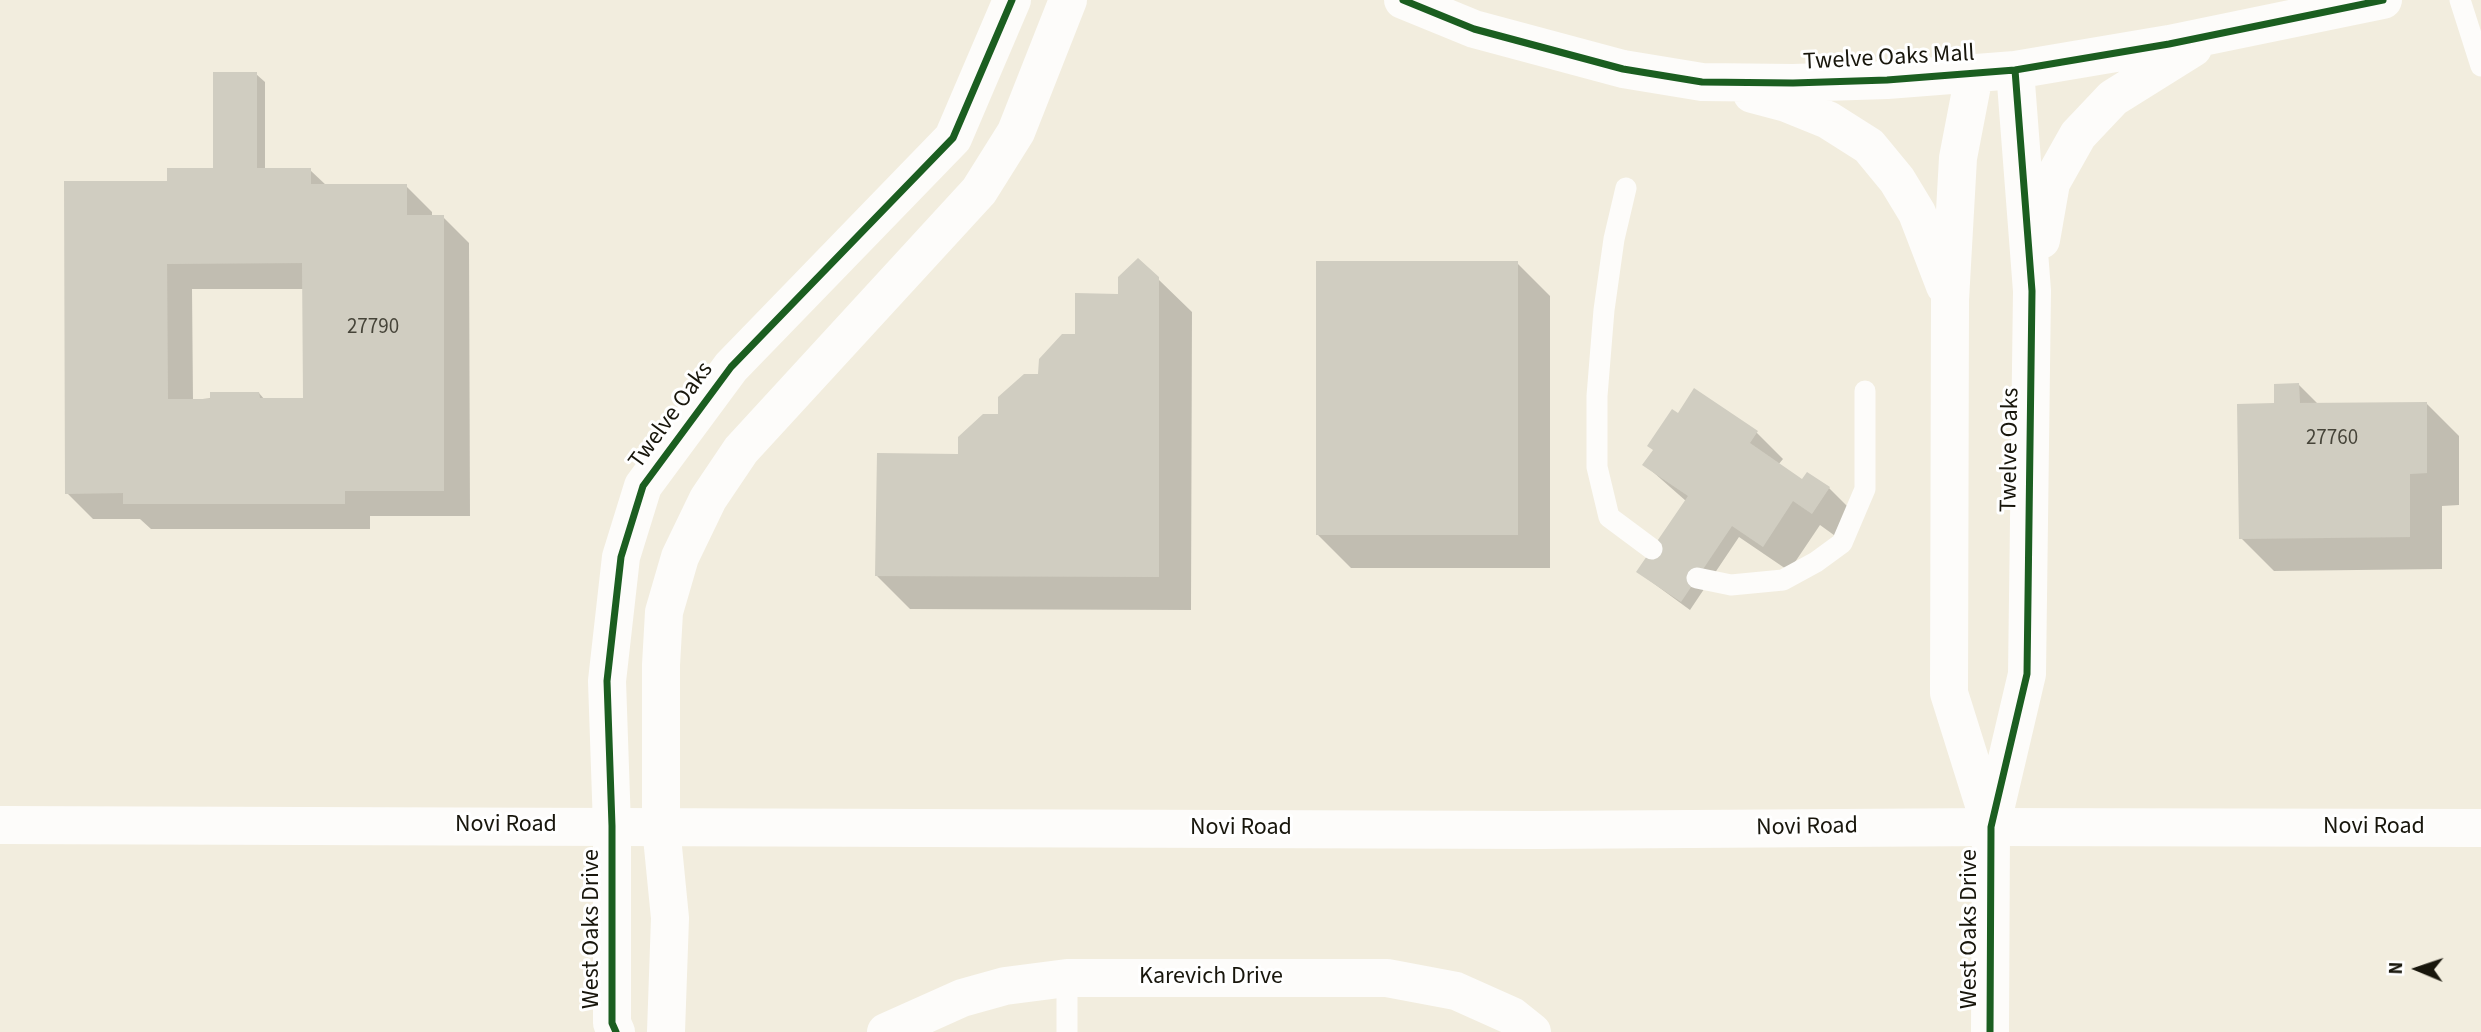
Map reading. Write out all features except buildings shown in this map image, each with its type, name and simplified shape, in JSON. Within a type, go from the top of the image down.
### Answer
[{"type":"street","points":[[666,1032],[670,918],[661,827],[664,612],[680,556],[702,510],[741,450],[979,191],[1016,132],[1068,0]]},
{"type":"street","name":"Twelve Oaks Mall","points":[[1403,0],[1474,29],[1623,69],[1702,82],[1887,80],[2015,70],[2213,35],[2382,0]]},
{"type":"street","name":"Twelve Oaks","points":[[612,826],[607,681],[621,557],[643,486],[732,367],[953,138],[1003,9]]},
{"type":"street","points":[[2032,291],[2051,183],[2078,135],[2113,98],[2213,35]]},
{"type":"street","name":"Twelve Oaks","points":[[1991,827],[2027,674],[2032,291],[2015,70]]},
{"type":"street","points":[[1973,75],[1958,158],[1950,300],[1949,693],[1991,827]]},
{"type":"street","points":[[1702,82],[1786,103],[1828,120],[1869,146],[1897,180],[1917,213],[1950,300]]},
{"type":"street","name":"Novi Road","points":[[0,825],[1526,830],[2481,828]]},
{"type":"street","name":"West Oaks Drive","points":[[612,826],[612,1023],[616,1032]]},
{"type":"street","name":"West Oaks Drive","points":[[1990,1032],[1991,827]]},
{"type":"street","name":"Karevich Drive","points":[[886,1032],[962,998],[1005,986],[1067,978],[1387,978],[1456,990],[1512,1016],[1532,1032]]},
{"type":"lane","points":[[2460,0],[2481,66]]},
{"type":"lane","points":[[1626,188],[1614,239],[1604,310],[1597,396],[1597,467],[1609,517],[1652,549]]},
{"type":"lane","points":[[1697,578],[1731,585],[1783,580],[1842,542],[1865,489],[1865,391]]},
{"type":"lane","points":[[1067,978],[1067,1032]]},
{"type":"cycle path","points":[[616,1032],[612,1023],[612,826],[607,681],[621,557],[643,486],[731,367],[953,138],[1012,0]]},
{"type":"cycle path","points":[[1403,0],[1474,29],[1623,69],[1702,82],[1793,83],[1887,80],[2015,70],[2169,44],[2383,0]]},
{"type":"cycle path","points":[[1990,1032],[1991,827],[2027,674],[2032,291],[2015,70]]}]
